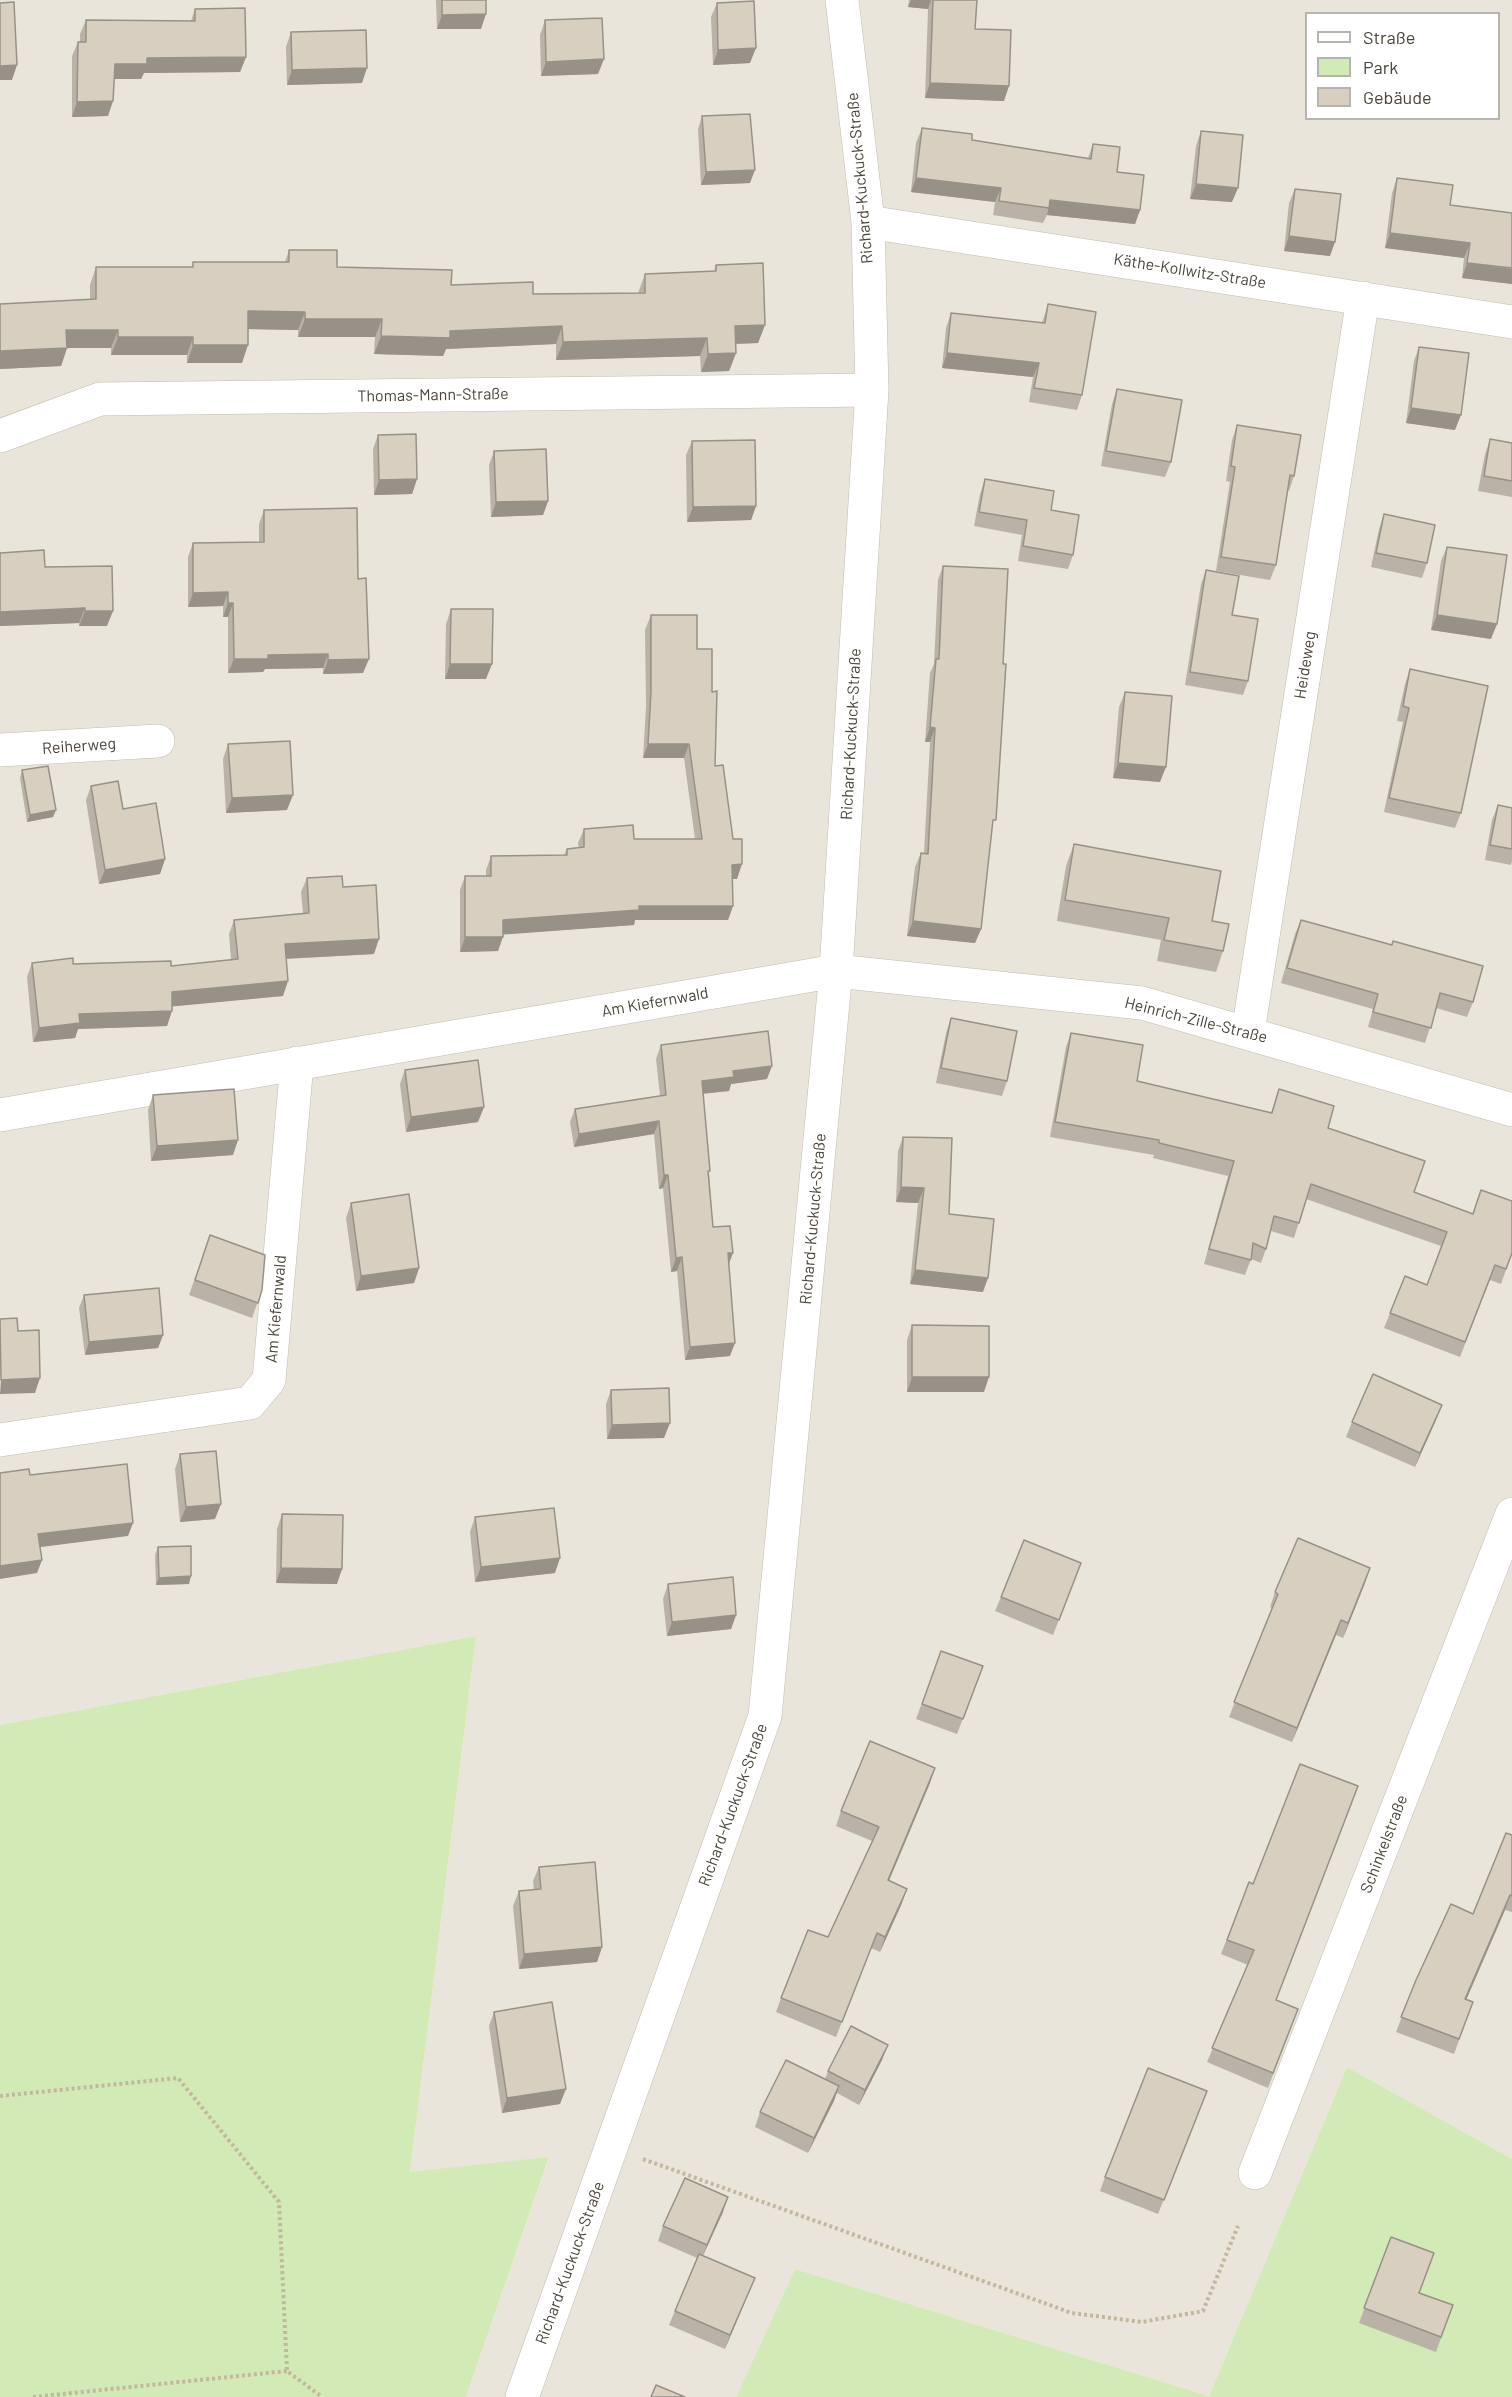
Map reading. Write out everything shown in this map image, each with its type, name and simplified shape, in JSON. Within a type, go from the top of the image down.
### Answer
[{"type":"street","name":"Richard-Kuckuck-Straße","points":[[522,2397],[765,1716],[836,971],[872,390],[868,222],[842,0]]},
{"type":"street","name":"Käthe-Kollwitz-Straße","points":[[868,222],[1512,322]]},
{"type":"street","name":"Heideweg","points":[[1248,1032],[1363,298]]},
{"type":"street","name":"Thomas-Mann-Straße","points":[[0,436],[100,399],[872,390]]},
{"type":"street","name":"Reiherweg","points":[[0,750],[158,741]]},
{"type":"street","name":"Heinrich-Zille-Straße","points":[[836,971],[1142,1003],[1512,1110]]},
{"type":"street","name":"Am Kiefernwald","points":[[0,1115],[836,971]]},
{"type":"street","name":"Am Kiefernwald","points":[[0,1440],[250,1403],[270,1380],[297,1063]]},
{"type":"street","name":"Schinkelstraße","points":[[1255,2173],[1512,1514]]},
{"type":"path","points":[[0,2096],[178,2078],[279,2202],[287,2371]]},
{"type":"path","points":[[611,2148],[1072,2313],[1142,2322],[1203,2311],[1238,2226]]},
{"type":"path","points":[[33,2397],[287,2371],[322,2397]]},
{"type":"shaded area","points":[[0,0],[1512,0],[1512,2159],[1347,2067],[1209,2396],[795,2269],[736,2397],[466,2397],[549,2158],[410,2173],[476,1636],[0,1725]]},
{"type":"green space","points":[[476,1636],[410,2172],[549,2157],[466,2397],[0,2397],[0,1725]]},
{"type":"green space","points":[[1347,2067],[1512,2159],[1512,2397],[736,2397],[795,2269],[1209,2396]]},
{"type":"building","points":[[442,0],[486,0],[486,14],[442,15]]},
{"type":"building","points":[[933,0],[977,0],[975,29],[1011,30],[1009,86],[930,83]]},
{"type":"building","points":[[754,1],[756,48],[718,50],[717,3]]},
{"type":"building","points":[[14,2],[17,65],[0,66],[0,3]]},
{"type":"building","points":[[245,8],[246,57],[147,58],[147,64],[115,64],[113,101],[77,102],[78,42],[86,42],[86,20],[195,21],[195,9]]},
{"type":"building","points":[[602,18],[604,59],[546,62],[545,20]]},
{"type":"building","points":[[366,30],[367,68],[292,70],[291,32]]},
{"type":"building","points":[[750,114],[755,170],[706,172],[702,116]]},
{"type":"building","points":[[922,128],[972,134],[972,140],[1091,159],[1093,144],[1120,147],[1117,172],[1144,175],[1140,210],[1050,200],[1049,208],[999,201],[1001,188],[916,178]]},
{"type":"building","points":[[1201,131],[1243,135],[1238,188],[1196,184]]},
{"type":"building","points":[[1397,178],[1453,185],[1450,205],[1512,213],[1512,268],[1467,263],[1470,243],[1390,233]]},
{"type":"building","points":[[1295,189],[1341,194],[1335,242],[1289,236]]},
{"type":"building","points":[[289,250],[337,250],[337,267],[452,270],[451,285],[533,282],[533,294],[645,293],[645,274],[716,271],[716,265],[763,263],[765,325],[735,326],[736,353],[708,354],[707,338],[563,342],[562,326],[450,331],[450,338],[381,336],[382,319],[305,319],[305,312],[248,311],[248,345],[193,345],[193,337],[118,337],[118,330],[66,330],[67,348],[0,351],[0,304],[96,299],[96,267],[193,267],[193,262],[289,262]]},
{"type":"building","points":[[1048,304],[1096,312],[1082,395],[1034,388],[1039,363],[947,353],[951,313],[1045,323]]},
{"type":"building","points":[[1419,347],[1469,353],[1461,415],[1411,408]]},
{"type":"building","points":[[1117,389],[1182,400],[1171,462],[1106,451]]},
{"type":"building","points":[[1237,425],[1301,435],[1294,476],[1290,475],[1276,565],[1221,557],[1235,467],[1231,466]]},
{"type":"building","points":[[416,434],[417,479],[379,480],[378,435]]},
{"type":"building","points":[[1490,439],[1512,443],[1512,481],[1484,476]]},
{"type":"building","points":[[755,440],[756,506],[693,507],[692,441]]},
{"type":"building","points":[[546,449],[548,501],[496,502],[494,451]]},
{"type":"building","points":[[985,479],[1054,491],[1051,510],[1079,515],[1073,555],[1023,546],[1027,520],[979,512]]},
{"type":"building","points":[[357,508],[358,579],[366,578],[369,659],[328,660],[328,654],[268,655],[268,659],[234,659],[233,603],[228,603],[228,592],[193,593],[193,543],[264,542],[264,510]]},
{"type":"building","points":[[1384,514],[1435,525],[1427,563],[1376,553]]},
{"type":"building","points":[[1447,547],[1507,555],[1497,624],[1437,615]]},
{"type":"building","points":[[44,550],[45,567],[112,566],[113,611],[85,611],[85,608],[0,612],[0,553]]},
{"type":"building","points":[[943,566],[1008,569],[1003,664],[1006,664],[996,820],[993,820],[981,929],[913,921],[921,853],[928,854],[935,728],[930,727],[936,659],[939,659]]},
{"type":"building","points":[[1206,570],[1239,576],[1232,615],[1258,619],[1248,681],[1190,672]]},
{"type":"building","points":[[451,609],[493,609],[492,664],[450,664]]},
{"type":"building","points":[[651,615],[697,615],[697,649],[712,649],[712,692],[717,691],[715,766],[723,765],[733,839],[742,839],[742,864],[732,865],[733,906],[639,906],[639,910],[503,920],[503,937],[465,937],[465,876],[491,876],[491,856],[567,855],[567,849],[584,847],[584,829],[633,825],[634,839],[702,839],[689,744],[648,744]]},
{"type":"building","points":[[1410,669],[1488,686],[1461,813],[1389,798],[1409,708],[1403,706]]},
{"type":"building","points":[[1125,692],[1172,696],[1166,767],[1118,763]]},
{"type":"building","points":[[290,741],[293,795],[232,798],[228,744]]},
{"type":"building","points":[[48,766],[56,810],[30,815],[22,770]]},
{"type":"building","points":[[118,781],[123,809],[156,803],[165,859],[105,870],[91,786]]},
{"type":"building","points":[[1498,805],[1512,808],[1512,849],[1490,845]]},
{"type":"building","points":[[1074,844],[1221,871],[1212,921],[1229,924],[1223,951],[1164,940],[1169,918],[1065,900]]},
{"type":"building","points":[[342,876],[343,887],[376,885],[379,939],[285,944],[288,981],[172,992],[172,1011],[79,1014],[80,1023],[39,1028],[32,963],[73,958],[73,964],[171,961],[171,966],[238,959],[234,920],[309,913],[307,878]]},
{"type":"building","points":[[1301,920],[1392,945],[1393,941],[1483,966],[1473,1002],[1440,993],[1431,1028],[1373,1012],[1378,994],[1287,968]]},
{"type":"building","points":[[951,1018],[1017,1031],[1007,1081],[941,1068]]},
{"type":"building","points":[[768,1031],[772,1066],[733,1071],[734,1077],[702,1081],[713,1227],[730,1226],[733,1253],[728,1253],[735,1343],[690,1347],[682,1257],[676,1258],[668,1175],[664,1175],[659,1121],[579,1134],[575,1109],[666,1095],[661,1045]]},
{"type":"building","points":[[1071,1033],[1143,1045],[1137,1081],[1272,1113],[1279,1089],[1334,1106],[1328,1128],[1425,1161],[1414,1192],[1473,1214],[1481,1190],[1512,1201],[1512,1253],[1506,1269],[1495,1265],[1465,1342],[1390,1313],[1405,1276],[1427,1285],[1447,1232],[1311,1184],[1299,1223],[1274,1216],[1266,1249],[1253,1243],[1251,1260],[1209,1249],[1234,1161],[1159,1143],[1159,1140],[1055,1122]]},
{"type":"building","points":[[478,1060],[484,1107],[411,1117],[405,1070]]},
{"type":"building","points":[[234,1089],[238,1140],[157,1146],[153,1095]]},
{"type":"building","points":[[903,1137],[952,1138],[949,1214],[994,1219],[988,1278],[915,1270],[924,1188],[901,1187]]},
{"type":"building","points":[[409,1194],[419,1268],[361,1276],[351,1203]]},
{"type":"building","points":[[210,1235],[265,1255],[262,1290],[258,1303],[195,1280]]},
{"type":"building","points":[[159,1288],[163,1335],[89,1342],[84,1295]]},
{"type":"building","points":[[17,1318],[18,1331],[39,1330],[40,1378],[1,1380],[0,1319]]},
{"type":"building","points":[[912,1325],[989,1326],[989,1377],[912,1377]]},
{"type":"building","points":[[1373,1374],[1442,1405],[1420,1453],[1352,1422]]},
{"type":"building","points":[[669,1388],[670,1423],[612,1425],[611,1390]]},
{"type":"building","points":[[216,1451],[221,1504],[186,1507],[180,1454]]},
{"type":"building","points":[[127,1464],[133,1523],[38,1534],[42,1560],[0,1566],[0,1473],[29,1469],[30,1475]]},
{"type":"building","points":[[554,1508],[560,1558],[481,1567],[475,1517]]},
{"type":"building","points":[[282,1514],[343,1515],[342,1569],[281,1568]]},
{"type":"building","points":[[1298,1538],[1370,1568],[1348,1623],[1341,1620],[1297,1728],[1234,1702]]},
{"type":"building","points":[[1024,1540],[1081,1563],[1059,1620],[1001,1597]]},
{"type":"building","points":[[191,1546],[191,1576],[159,1578],[158,1547]]},
{"type":"building","points":[[733,1577],[736,1615],[672,1622],[668,1584]]},
{"type":"building","points":[[941,1651],[983,1666],[963,1719],[922,1704]]},
{"type":"building","points":[[870,1741],[935,1768],[888,1880],[907,1889],[885,1937],[877,1933],[842,2022],[781,1998],[808,1930],[828,1937],[879,1827],[841,1811]]},
{"type":"building","points":[[1300,1764],[1358,1786],[1276,2000],[1298,2009],[1273,2073],[1212,2048],[1254,1950],[1227,1940],[1249,1882],[1253,1884]]},
{"type":"building","points":[[1506,1833],[1512,1835],[1512,1896],[1510,1895],[1465,1999],[1473,2002],[1459,2039],[1401,2017],[1451,1904],[1473,1914]]},
{"type":"building","points":[[595,1862],[602,1947],[524,1954],[519,1891],[541,1889],[539,1867]]},
{"type":"building","points":[[552,2002],[566,2089],[507,2098],[494,2012]]},
{"type":"building","points":[[851,2026],[888,2045],[865,2090],[828,2071]]},
{"type":"building","points":[[786,2060],[839,2086],[814,2138],[760,2112]]},
{"type":"building","points":[[1148,2068],[1207,2091],[1164,2200],[1105,2177]]},
{"type":"building","points":[[685,2178],[728,2197],[707,2245],[663,2226]]},
{"type":"building","points":[[1391,2237],[1434,2253],[1419,2293],[1453,2305],[1441,2337],[1364,2308]]},
{"type":"building","points":[[699,2254],[755,2278],[730,2335],[675,2311]]},
{"type":"building","points":[[656,2385],[685,2397],[651,2397]]}]
